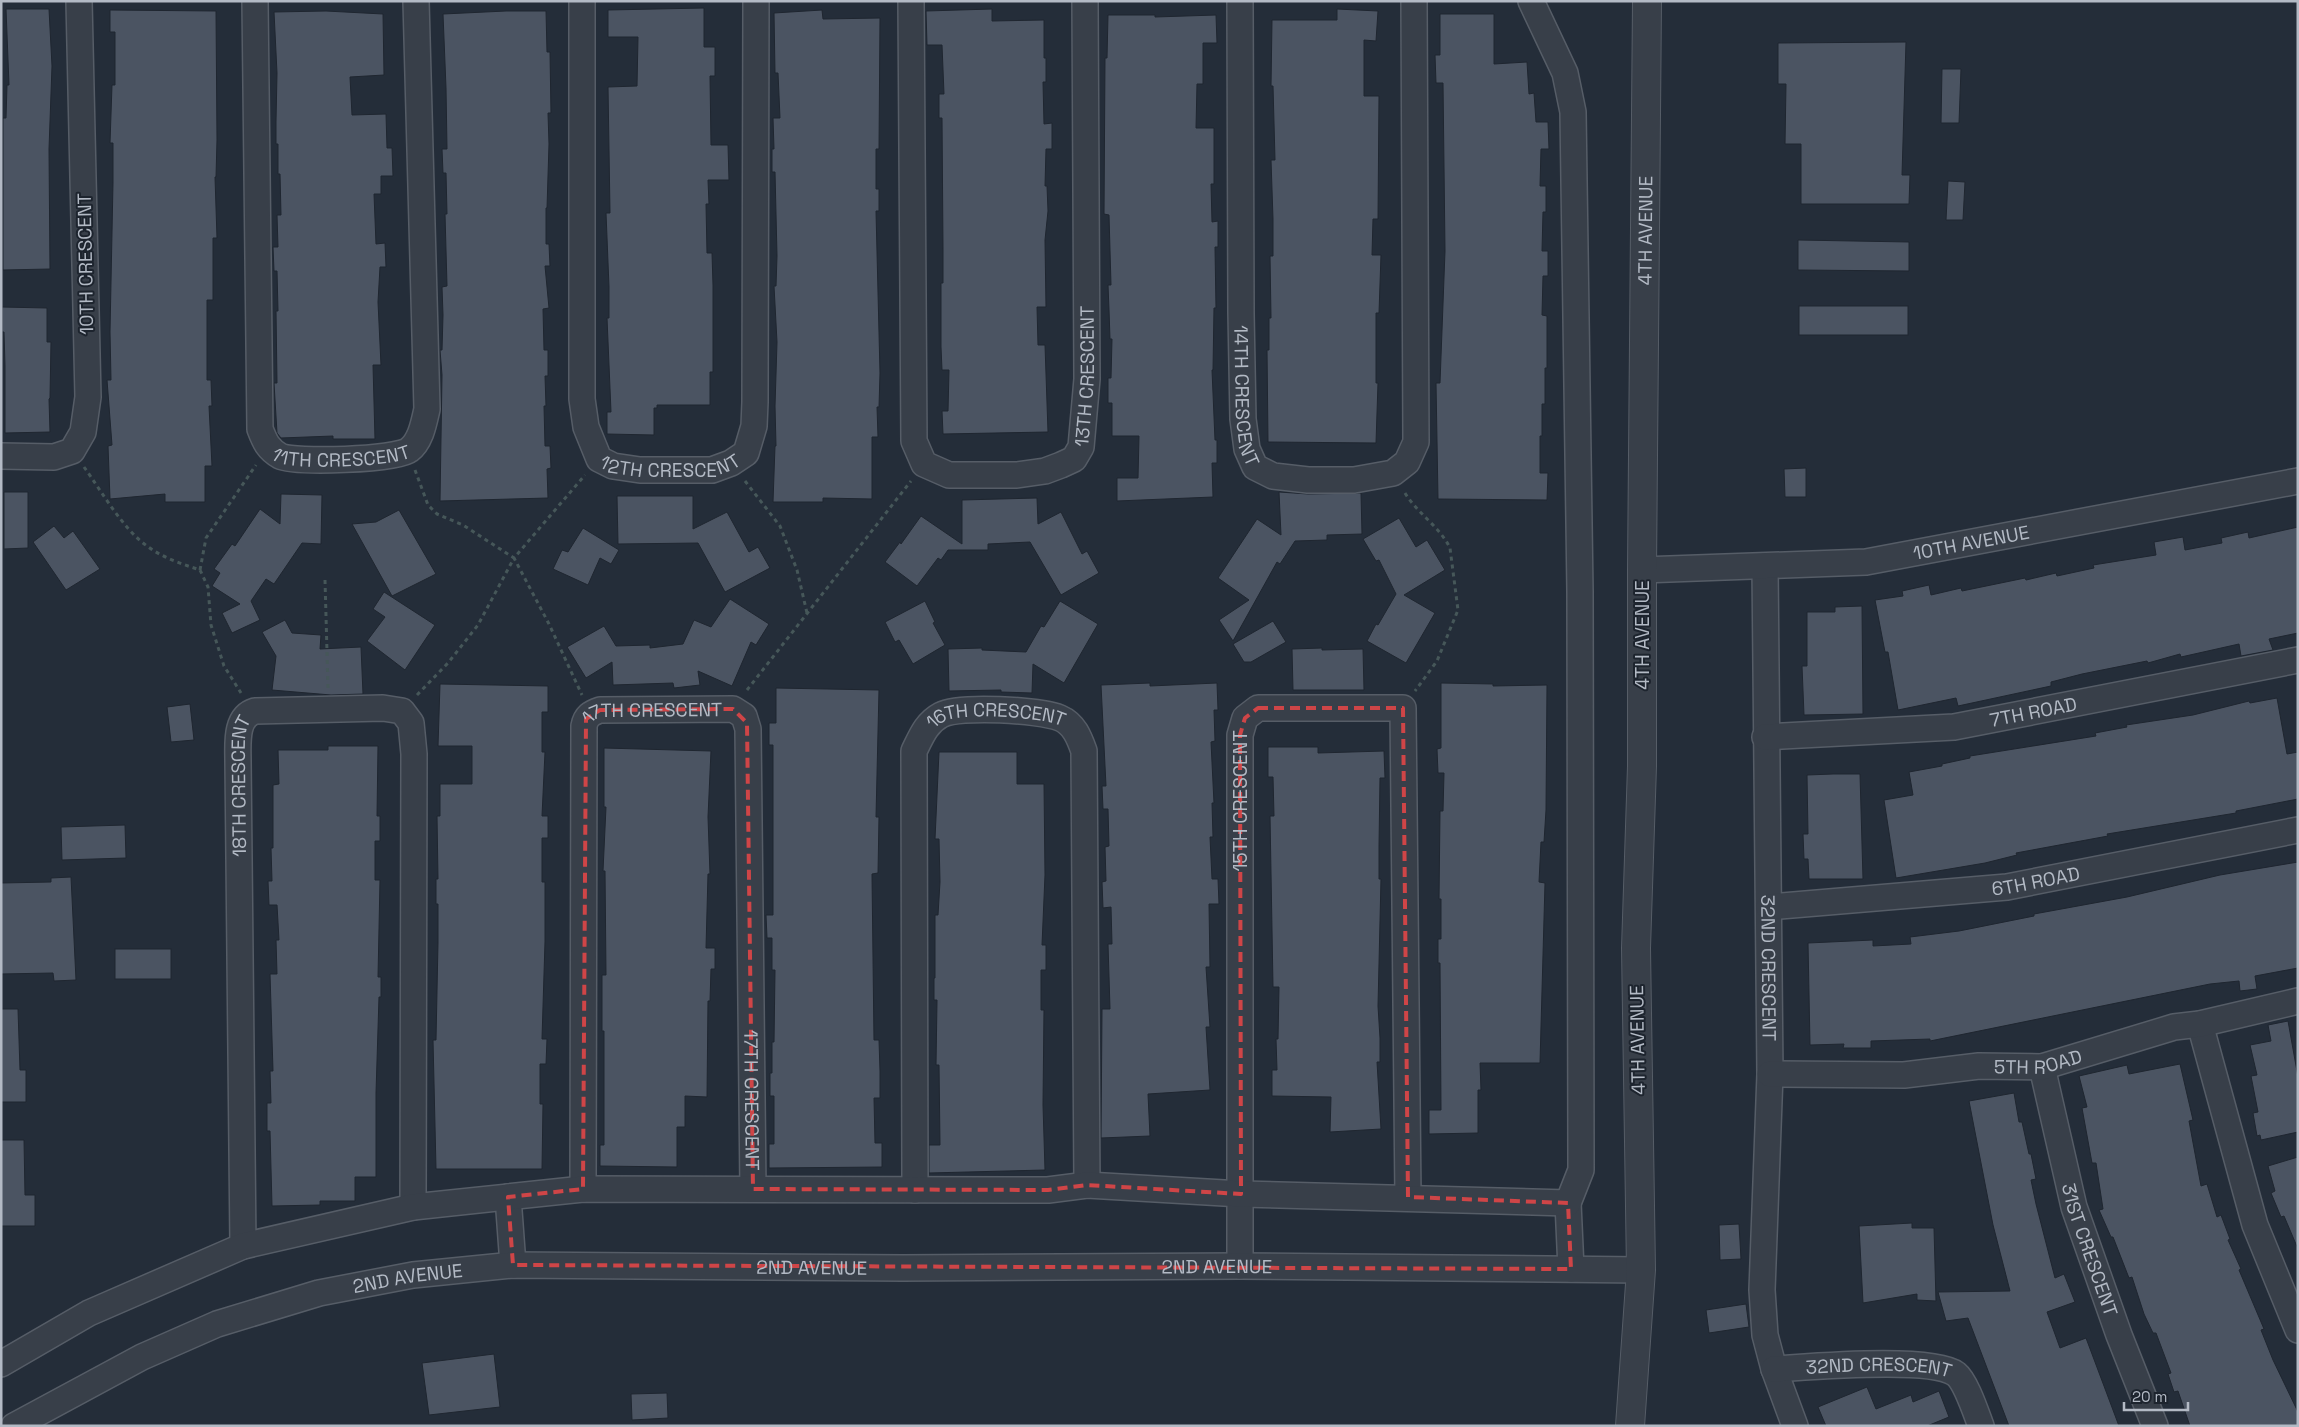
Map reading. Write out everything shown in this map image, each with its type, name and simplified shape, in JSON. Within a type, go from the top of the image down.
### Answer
[{"type":"street","name":"10TH CRESCENT","points":[[72,450],[83,432],[88,396],[79,1]]},
{"type":"street","name":"11TH CRESCENT","points":[[255,1],[260,429],[268,448],[282,457],[301,460],[387,457],[409,451],[421,434],[428,409],[416,1]]},
{"type":"street","name":"12TH CRESCENT","points":[[582,1],[582,399],[586,427],[598,460],[613,466],[655,470],[712,470],[731,463],[746,453],[751,441],[755,402],[756,1]]},
{"type":"street","points":[[910,1],[914,441],[924,464]]},
{"type":"street","name":"13TH CRESCENT","points":[[924,464],[949,475],[1017,475],[1045,471],[1061,465],[1074,458],[1081,447],[1087,379],[1085,1]]},
{"type":"street","name":"14TH CRESCENT","points":[[1240,1],[1241,313],[1243,419],[1247,449],[1255,467],[1273,476],[1308,480],[1354,480],[1392,473]]},
{"type":"street","points":[[1392,473],[1407,462],[1416,442],[1414,1]]},
{"type":"street","points":[[1531,1],[1565,73],[1573,112],[1580,591],[1581,1170],[1568,1203],[1571,1269]]},
{"type":"street","name":"4TH AVENUE","points":[[1630,1426],[1640,1270],[1636,948],[1642,766],[1647,1]]},
{"type":"street","points":[[1,456],[54,457],[72,450]]},
{"type":"street","name":"10TH AVENUE","points":[[1642,570],[1866,562],[2298,482]]},
{"type":"street","name":"32ND CRESCENT","points":[[1765,566],[1765,737],[1770,1074],[1762,1290],[1765,1335],[1774,1369],[1795,1426]]},
{"type":"street","name":"7TH ROAD","points":[[1765,737],[1954,727],[2298,660]]},
{"type":"street","name":"18TH CRESCENT","points":[[243,1246],[238,761],[239,734],[242,722],[249,713],[255,711],[383,708],[402,711]]},
{"type":"street","name":"15TH CRESCENT","points":[[1240,1266],[1240,735],[1245,718],[1258,708],[1403,708]]},
{"type":"street","points":[[1403,708],[1408,1197]]},
{"type":"street","name":"17TH CRESCENT","points":[[583,1188],[584,726],[586,719],[591,713],[600,710],[733,709],[744,716],[748,729],[753,1189]]},
{"type":"street","name":"16TH CRESCENT","points":[[915,1190],[914,751],[925,727],[942,714],[966,709],[1040,714],[1061,718],[1076,731],[1084,751],[1087,1185]]},
{"type":"street","points":[[402,711],[411,723],[414,754],[413,1207]]},
{"type":"street","name":"6TH ROAD","points":[[1769,907],[2007,888],[2298,830]]},
{"type":"street","name":"5TH ROAD","points":[[1770,1074],[1904,1074],[1979,1066],[2042,1067],[2174,1027],[2200,1024],[2298,1001]]},
{"type":"street","points":[[2200,1024],[2255,1224],[2298,1330]]},
{"type":"street","name":"31ST CRESCENT","points":[[2042,1067],[2074,1207],[2119,1335],[2155,1426]]},
{"type":"street","points":[[1,1364],[89,1312],[243,1246],[413,1207],[583,1188],[1048,1190],[1087,1185],[1241,1194],[1408,1197],[1568,1203]]},
{"type":"street","points":[[508,1197],[514,1265]]},
{"type":"street","name":"2ND AVENUE","points":[[14,1426],[142,1357],[217,1324],[328,1291],[413,1275],[514,1265],[903,1268],[1240,1266],[1640,1270]]},
{"type":"street","name":"32ND CRESCENT","points":[[1774,1369],[1847,1364],[1938,1366],[1957,1375],[1969,1396],[1981,1426]]},
{"type":"path","points":[[255,711],[224,666],[211,625],[208,587],[200,570],[206,538],[268,448]]},
{"type":"path","points":[[72,450],[130,530],[147,546],[166,557],[200,570]]},
{"type":"path","points":[[409,451],[428,506],[437,514],[464,525],[514,558],[591,713]]},
{"type":"path","points":[[402,711],[448,663],[478,625],[514,558],[598,460]]},
{"type":"path","points":[[731,463],[780,526],[797,570],[807,613]]},
{"type":"path","points":[[733,709],[924,464]]},
{"type":"path","points":[[1392,473],[1412,506],[1446,540],[1450,548],[1458,610],[1437,661],[1403,708]]},
{"type":"path","points":[[325,580],[328,708]]},
{"type":"highlighted area","points":[[1258,708],[1403,708],[1408,1197],[1568,1203],[1571,1269],[513,1265],[508,1197],[583,1189],[586,719],[600,710],[733,709],[747,723],[753,1189],[1048,1190],[1087,1185],[1241,1194],[1240,735],[1245,718]]},
{"type":"building","points":[[704,8],[704,47],[715,47],[715,76],[710,76],[711,145],[728,145],[729,180],[708,180],[709,204],[706,204],[707,253],[712,253],[713,285],[713,372],[710,372],[710,405],[657,405],[657,408],[654,408],[654,435],[607,434],[607,412],[611,412],[607,318],[609,318],[609,287],[606,213],[610,213],[608,87],[637,86],[638,37],[608,37],[608,10]]},
{"type":"building","points":[[6,9],[49,9],[52,66],[49,149],[50,269],[3,270],[3,118],[6,118],[7,85],[9,85]]},
{"type":"building","points":[[992,9],[992,21],[1044,20],[1046,82],[1043,82],[1044,124],[1052,123],[1052,149],[1046,149],[1045,186],[1047,186],[1048,211],[1045,240],[1046,307],[1037,307],[1038,345],[1045,345],[1048,432],[943,434],[942,411],[948,411],[949,370],[942,370],[941,347],[941,283],[943,283],[942,118],[939,118],[939,94],[944,94],[942,45],[927,45],[926,11]]},
{"type":"building","points":[[1337,9],[1378,11],[1376,41],[1364,40],[1364,96],[1379,96],[1378,219],[1373,219],[1372,255],[1381,255],[1379,313],[1376,313],[1376,383],[1378,383],[1376,443],[1268,442],[1267,350],[1269,350],[1269,318],[1271,318],[1270,256],[1273,256],[1271,160],[1275,160],[1273,86],[1271,86],[1272,20],[1337,20]]},
{"type":"building","points":[[110,10],[216,11],[217,140],[215,177],[217,238],[213,238],[213,300],[207,300],[207,380],[211,380],[212,406],[209,406],[212,466],[205,466],[205,502],[165,502],[165,494],[110,499],[108,446],[112,445],[107,380],[111,380],[113,143],[110,143],[112,85],[115,85],[115,32],[110,32]]},
{"type":"building","points":[[822,10],[823,19],[880,18],[879,149],[876,149],[876,189],[879,189],[879,211],[876,211],[880,373],[879,407],[877,407],[878,437],[872,437],[872,499],[823,498],[823,502],[773,502],[776,446],[777,342],[774,286],[776,286],[777,256],[775,172],[772,172],[772,149],[774,149],[773,118],[780,118],[778,73],[775,73],[774,13]]},
{"type":"building","points":[[326,11],[383,14],[384,75],[350,77],[352,115],[386,114],[387,148],[392,148],[393,176],[381,176],[381,194],[374,194],[376,244],[385,243],[386,267],[380,267],[378,302],[381,365],[373,365],[375,439],[333,439],[333,436],[281,438],[277,433],[274,383],[277,383],[276,311],[278,311],[277,271],[274,271],[273,247],[278,247],[277,215],[281,215],[278,144],[276,144],[277,73],[274,12]]},
{"type":"building","points":[[546,11],[547,52],[550,52],[551,113],[548,113],[546,244],[549,244],[550,266],[545,266],[549,308],[543,309],[544,350],[548,350],[548,376],[545,376],[546,406],[544,406],[545,446],[550,446],[551,468],[547,469],[548,498],[440,501],[442,287],[447,286],[446,173],[443,173],[442,149],[447,149],[443,14]]},
{"type":"building","points":[[1440,14],[1494,14],[1494,64],[1527,62],[1529,94],[1534,93],[1536,122],[1548,122],[1549,149],[1541,149],[1540,186],[1546,186],[1546,212],[1543,212],[1542,251],[1548,251],[1548,276],[1543,276],[1542,315],[1547,316],[1547,368],[1545,368],[1545,404],[1542,404],[1542,436],[1540,436],[1540,473],[1548,473],[1547,500],[1438,499],[1436,383],[1440,383],[1445,251],[1443,83],[1436,83],[1435,55],[1440,55]]},
{"type":"building","points":[[1108,15],[1155,15],[1155,17],[1216,15],[1217,43],[1203,43],[1203,84],[1197,84],[1196,128],[1214,128],[1214,184],[1211,184],[1212,222],[1218,221],[1218,247],[1215,247],[1216,308],[1214,308],[1212,370],[1215,440],[1217,440],[1217,463],[1212,463],[1213,497],[1117,501],[1117,478],[1138,478],[1139,436],[1112,436],[1112,403],[1108,403],[1108,378],[1111,378],[1112,339],[1110,339],[1108,285],[1111,285],[1109,215],[1104,214],[1105,58],[1107,58]]},
{"type":"building","points":[[1906,42],[1902,175],[1910,175],[1909,204],[1801,204],[1801,144],[1785,144],[1786,84],[1778,84],[1778,43]]},
{"type":"building","points":[[1942,69],[1961,69],[1959,123],[1941,123]]},
{"type":"building","points":[[1948,181],[1965,182],[1963,220],[1946,220]]},
{"type":"building","points":[[1798,240],[1909,242],[1909,271],[1798,270]]},
{"type":"building","points":[[1799,306],[1908,306],[1908,335],[1799,335]]},
{"type":"building","points":[[2,307],[47,308],[47,342],[51,342],[50,432],[5,433],[5,366]]},
{"type":"building","points":[[1806,468],[1806,497],[1785,497],[1784,469]]},
{"type":"building","points":[[4,492],[28,492],[28,548],[4,549]]},
{"type":"building","points":[[1279,492],[1308,494],[1361,493],[1362,534],[1327,535],[1327,540],[1295,541],[1280,564],[1277,562],[1233,641],[1219,620],[1249,600],[1218,578],[1257,519],[1281,535]]},
{"type":"building","points":[[281,494],[322,495],[321,544],[302,543],[274,584],[266,579],[251,601],[260,620],[232,633],[222,613],[240,604],[212,586],[220,573],[214,569],[232,544],[235,546],[260,509],[280,524]]},
{"type":"building","points":[[617,496],[693,496],[693,529],[727,512],[749,552],[758,547],[770,568],[725,592],[698,543],[618,544]]},
{"type":"building","points":[[1037,498],[1038,524],[1061,512],[1082,554],[1087,551],[1099,573],[1061,595],[1030,542],[988,544],[988,550],[948,550],[941,560],[938,558],[917,586],[885,562],[900,542],[901,544],[921,516],[962,544],[962,500]]},
{"type":"building","points":[[399,510],[436,574],[392,596],[352,524],[376,522]]},
{"type":"building","points":[[1399,518],[1416,547],[1427,540],[1445,570],[1404,595],[1435,613],[1406,663],[1367,641],[1396,594],[1379,560],[1376,561],[1363,539]]},
{"type":"building","points":[[54,526],[64,538],[73,531],[100,569],[66,590],[33,542]]},
{"type":"building","points":[[2298,527],[2298,633],[2269,639],[2273,650],[2241,656],[2239,644],[2181,657],[2180,654],[2148,663],[2147,661],[2082,674],[2051,682],[2051,686],[1958,706],[1956,698],[1898,710],[1888,652],[1885,652],[1875,600],[1903,596],[1902,591],[1929,585],[1931,595],[1961,588],[1962,591],[2025,578],[2026,580],[2056,573],[2057,576],[2094,568],[2093,565],[2156,555],[2154,542],[2183,537],[2185,550],[2222,543],[2221,538],[2248,532],[2249,538]]},
{"type":"building","points":[[583,528],[619,550],[611,564],[600,558],[588,585],[553,569],[562,550],[568,552]]},
{"type":"building","points":[[384,592],[435,625],[405,670],[367,641],[385,617],[373,609]]},
{"type":"building","points":[[730,599],[769,624],[756,645],[751,642],[732,686],[698,671],[700,685],[674,688],[673,683],[613,685],[612,662],[586,678],[567,647],[604,626],[616,646],[650,645],[650,648],[683,644],[694,620],[711,627]]},
{"type":"building","points":[[925,601],[935,622],[933,623],[945,645],[913,664],[899,640],[895,642],[885,622]]},
{"type":"building","points":[[1060,601],[1098,624],[1064,683],[1033,664],[1032,693],[1001,692],[1001,690],[949,691],[948,649],[982,648],[982,650],[1026,652],[1041,626],[1044,627]]},
{"type":"building","points":[[1862,606],[1863,714],[1804,715],[1802,666],[1807,666],[1807,612],[1835,612],[1835,607]]},
{"type":"building","points":[[285,620],[292,633],[321,635],[320,649],[361,647],[363,694],[331,695],[272,690],[276,656],[262,632]]},
{"type":"building","points":[[1273,621],[1286,642],[1251,662],[1244,662],[1233,644]]},
{"type":"building","points":[[1322,648],[1322,650],[1363,649],[1364,690],[1293,690],[1292,649]]},
{"type":"building","points":[[1150,683],[1150,686],[1217,683],[1218,710],[1214,710],[1215,741],[1211,742],[1214,803],[1212,803],[1213,837],[1210,837],[1212,879],[1218,879],[1219,904],[1209,904],[1210,967],[1206,967],[1210,1027],[1206,1027],[1210,1090],[1148,1094],[1150,1136],[1101,1138],[1102,1009],[1110,1009],[1108,944],[1112,944],[1111,907],[1103,908],[1102,882],[1106,881],[1105,847],[1109,846],[1108,809],[1103,809],[1102,786],[1106,786],[1101,685]]},
{"type":"building","points":[[1441,683],[1493,684],[1493,686],[1547,685],[1546,810],[1544,842],[1541,842],[1539,882],[1545,883],[1540,1063],[1480,1063],[1481,1090],[1478,1090],[1478,1133],[1429,1134],[1429,1110],[1441,1110],[1440,963],[1438,963],[1438,939],[1441,939],[1441,899],[1439,899],[1440,811],[1443,811],[1444,773],[1438,773],[1437,749],[1441,748]]},
{"type":"building","points":[[440,684],[548,686],[548,712],[542,712],[542,752],[545,752],[542,816],[548,816],[548,838],[542,838],[542,882],[545,882],[545,942],[542,1039],[547,1039],[546,1064],[540,1064],[540,1104],[543,1104],[542,1169],[436,1169],[433,1040],[436,1040],[438,942],[438,904],[436,904],[436,879],[438,879],[437,816],[440,816],[440,784],[472,784],[472,746],[438,746]]},
{"type":"building","points":[[776,688],[879,690],[876,817],[879,817],[878,873],[872,874],[874,1040],[879,1040],[880,1071],[880,1098],[874,1098],[875,1143],[882,1143],[882,1167],[769,1168],[769,1144],[774,1144],[774,1096],[770,1096],[770,1073],[772,1073],[772,1042],[774,1042],[775,970],[772,970],[772,938],[767,938],[766,915],[773,915],[773,745],[769,745],[769,723],[776,723]]},
{"type":"building","points":[[2277,698],[2287,754],[2298,752],[2298,799],[2236,811],[2236,813],[2107,834],[2108,836],[2016,853],[2017,855],[1985,863],[1896,878],[1884,800],[1913,795],[1909,772],[1942,766],[1942,764],[1970,758],[1970,756],[2096,736],[2095,733],[2127,727],[2126,725],[2193,715],[2249,701],[2250,703]]},
{"type":"building","points":[[190,704],[194,740],[171,742],[167,707]]},
{"type":"building","points":[[328,746],[378,746],[377,816],[380,816],[380,841],[375,841],[375,880],[380,880],[378,977],[381,977],[381,997],[379,997],[376,1093],[376,1177],[355,1177],[355,1201],[320,1201],[320,1205],[272,1206],[270,1131],[267,1131],[267,1103],[271,1103],[270,1071],[273,1071],[270,974],[277,974],[276,940],[279,940],[277,905],[269,905],[268,881],[272,881],[273,785],[279,784],[278,750],[328,750]]},
{"type":"building","points":[[1268,747],[1318,747],[1318,753],[1384,751],[1385,778],[1380,778],[1379,879],[1381,879],[1378,1006],[1380,1062],[1377,1062],[1381,1129],[1330,1132],[1331,1097],[1272,1096],[1272,1070],[1277,1070],[1276,1039],[1278,1039],[1279,987],[1273,987],[1270,816],[1274,816],[1273,777],[1268,777]]},
{"type":"building","points":[[604,748],[711,751],[708,817],[710,874],[708,874],[706,948],[715,948],[715,969],[711,969],[710,1001],[708,1001],[707,1097],[685,1096],[685,1127],[677,1127],[677,1167],[600,1166],[600,1145],[604,1145],[602,975],[606,975],[605,871],[603,871],[606,807],[604,807]]},
{"type":"building","points":[[939,752],[1017,752],[1017,784],[1044,784],[1045,875],[1042,945],[1046,945],[1046,970],[1041,970],[1041,1010],[1044,1010],[1043,1105],[1045,1170],[929,1173],[929,1145],[940,1145],[939,1065],[936,1065],[937,1000],[934,1000],[935,915],[938,915],[940,882],[939,839],[935,839]]},
{"type":"building","points":[[1860,774],[1863,879],[1809,879],[1808,859],[1804,859],[1803,834],[1808,834],[1807,775]]},
{"type":"building","points":[[125,825],[126,858],[62,860],[61,827]]},
{"type":"building","points":[[2298,862],[2298,968],[2255,976],[2257,989],[2240,991],[2239,981],[2210,984],[1930,1041],[1930,1039],[1871,1041],[1871,1048],[1843,1048],[1844,1044],[1810,1045],[1808,943],[1873,940],[1873,946],[1911,944],[1910,937],[1959,931],[2034,916],[2034,914],[2127,897],[2220,875]]},
{"type":"building","points":[[71,877],[76,980],[54,981],[53,973],[1,974],[1,883],[51,882],[51,878]]},
{"type":"building","points":[[115,949],[171,949],[171,979],[115,979]]},
{"type":"building","points":[[1,1009],[18,1009],[20,1070],[26,1070],[26,1102],[1,1102]]},
{"type":"building","points":[[2288,1021],[2298,1077],[2298,1132],[2261,1140],[2260,1135],[2257,1136],[2253,1113],[2258,1112],[2251,1076],[2257,1075],[2250,1045],[2271,1041],[2268,1025]]},
{"type":"building","points":[[2180,1064],[2193,1120],[2189,1121],[2201,1186],[2207,1184],[2217,1217],[2221,1215],[2230,1239],[2228,1240],[2241,1269],[2239,1270],[2264,1329],[2261,1330],[2298,1412],[2298,1426],[2190,1426],[2178,1391],[2174,1392],[2168,1374],[2171,1373],[2156,1333],[2153,1333],[2144,1314],[2132,1277],[2129,1278],[2113,1237],[2111,1237],[2099,1210],[2103,1209],[2096,1163],[2092,1163],[2082,1108],[2087,1107],[2079,1076],[2127,1065],[2129,1074]]},
{"type":"building","points":[[2014,1093],[2019,1122],[2022,1122],[2029,1154],[2031,1154],[2036,1179],[2031,1180],[2055,1278],[2064,1274],[2075,1302],[2047,1312],[2060,1348],[2086,1338],[2119,1426],[2009,1426],[1968,1318],[1946,1321],[1938,1292],[2010,1291],[1993,1225],[1969,1101]]},
{"type":"building","points":[[1,1140],[24,1140],[25,1195],[35,1195],[35,1226],[1,1226]]},
{"type":"building","points":[[2298,1157],[2298,1249],[2284,1216],[2281,1217],[2271,1193],[2275,1191],[2268,1166]]},
{"type":"building","points":[[1912,1223],[1912,1228],[1934,1228],[1936,1301],[1917,1300],[1917,1294],[1863,1303],[1859,1226]]},
{"type":"building","points":[[1739,1224],[1741,1259],[1720,1260],[1719,1225]]},
{"type":"building","points":[[1746,1304],[1749,1327],[1709,1333],[1706,1310]]},
{"type":"building","points":[[494,1354],[500,1407],[429,1415],[422,1363]]},
{"type":"building","points":[[1867,1387],[1876,1409],[1911,1395],[1913,1402],[1939,1391],[1949,1417],[1927,1426],[1826,1426],[1818,1407]]},
{"type":"building","points":[[667,1393],[668,1418],[632,1420],[631,1394]]}]
